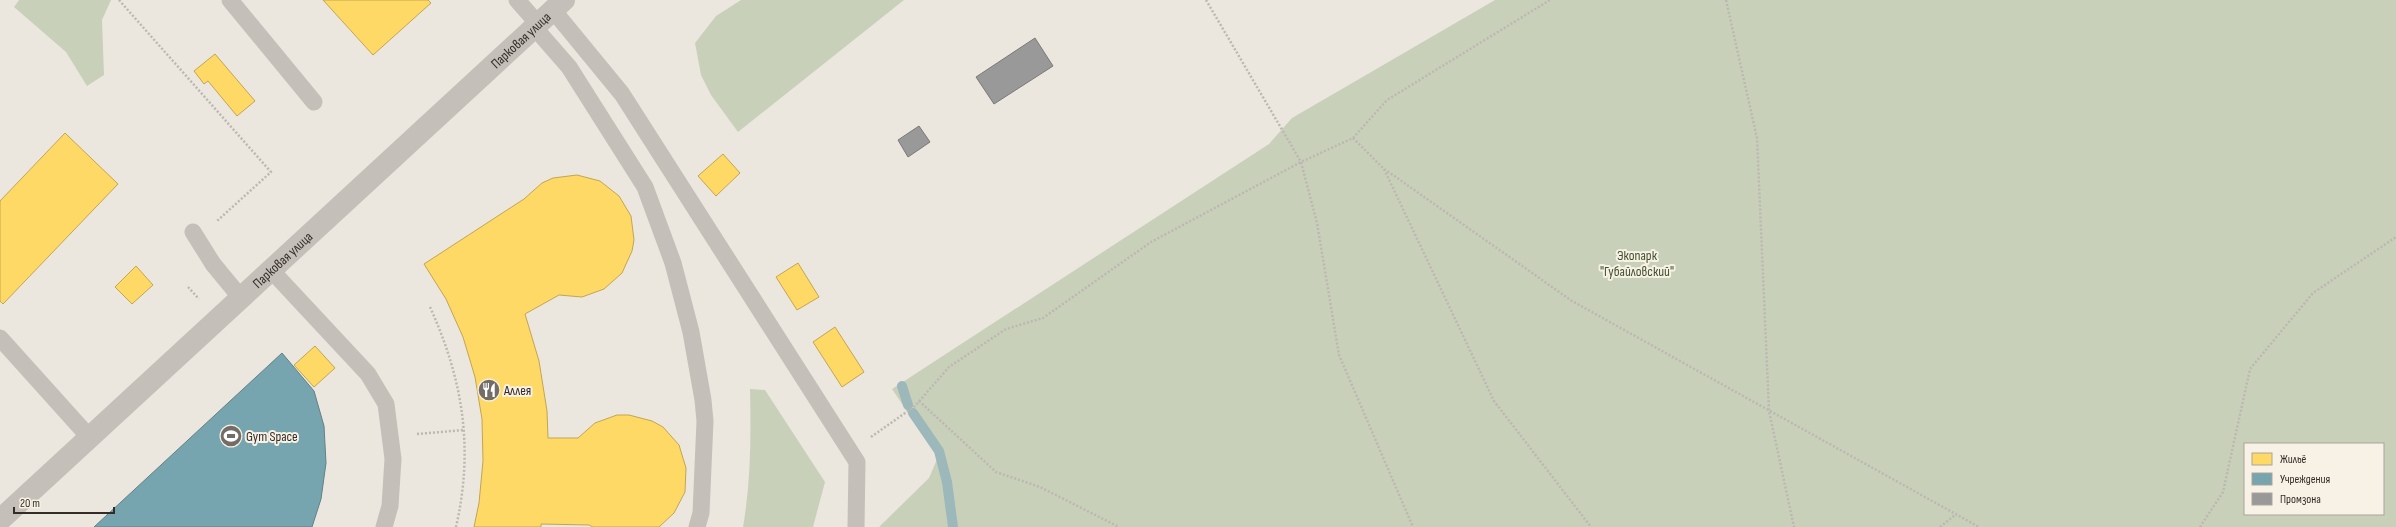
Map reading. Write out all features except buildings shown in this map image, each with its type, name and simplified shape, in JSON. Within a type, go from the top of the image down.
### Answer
[{"type":"street","name":"Парковая улица","points":[[0,520],[549,11]]},
{"type":"lane","points":[[230,0],[314,102]]},
{"type":"lane","points":[[517,0],[549,11],[622,94],[857,462],[856,527]]},
{"type":"lane","points":[[549,11],[569,68],[645,187],[673,263],[691,332],[705,421],[701,513],[697,527]]},
{"type":"lane","points":[[193,232],[213,264],[241,298]]},
{"type":"lane","points":[[271,270],[368,374],[386,404],[393,459],[390,506],[384,527]]},
{"type":"lane","points":[[0,338],[90,438]]},
{"type":"path","points":[[119,0],[271,172],[217,221]]},
{"type":"path","points":[[1206,0],[1301,162],[1317,223],[1339,354],[1413,527]]},
{"type":"path","points":[[850,452],[919,401],[949,367],[1006,329],[1043,318],[1151,242],[1301,162],[1353,138],[1387,100],[1550,0]]},
{"type":"path","points":[[1726,0],[1757,138],[1769,411],[1794,527]]},
{"type":"path","points":[[1353,138],[1383,168],[1572,301],[1979,527]]},
{"type":"path","points":[[1383,168],[1494,401],[1591,527]]},
{"type":"path","points":[[2200,527],[2223,492],[2250,369],[2313,293],[2396,237]]},
{"type":"path","points":[[188,287],[200,301]]},
{"type":"path","points":[[430,307],[446,344],[458,382],[464,430],[466,462],[462,502],[456,527]]},
{"type":"path","points":[[919,401],[996,472],[1040,487],[1119,527]]},
{"type":"path","points":[[390,436],[464,430]]},
{"type":"path","points":[[1940,527],[1955,515]]},
{"type":"green space","points":[[19,0],[111,0],[102,20],[104,75],[87,86],[66,52],[14,7]]},
{"type":"green space","points":[[741,0],[904,0],[738,132],[711,95],[701,75],[695,43],[716,16]]},
{"type":"green space","name":"Экопарк \"Губайловский\"","points":[[1495,0],[2396,0],[2396,527],[879,527],[929,478],[938,457],[892,389],[1269,144],[1292,118]]},
{"type":"green space","points":[[750,389],[765,390],[825,482],[813,527],[743,527],[748,493],[750,458]]},
{"type":"waterway","points":[[902,386],[908,405]]},
{"type":"waterway","points":[[913,413],[939,451],[947,482],[953,527]]},
{"type":"place","name":"Аллея","points":[[489,390]]},
{"type":"place","name":"Gym Space","points":[[231,436]]}]
